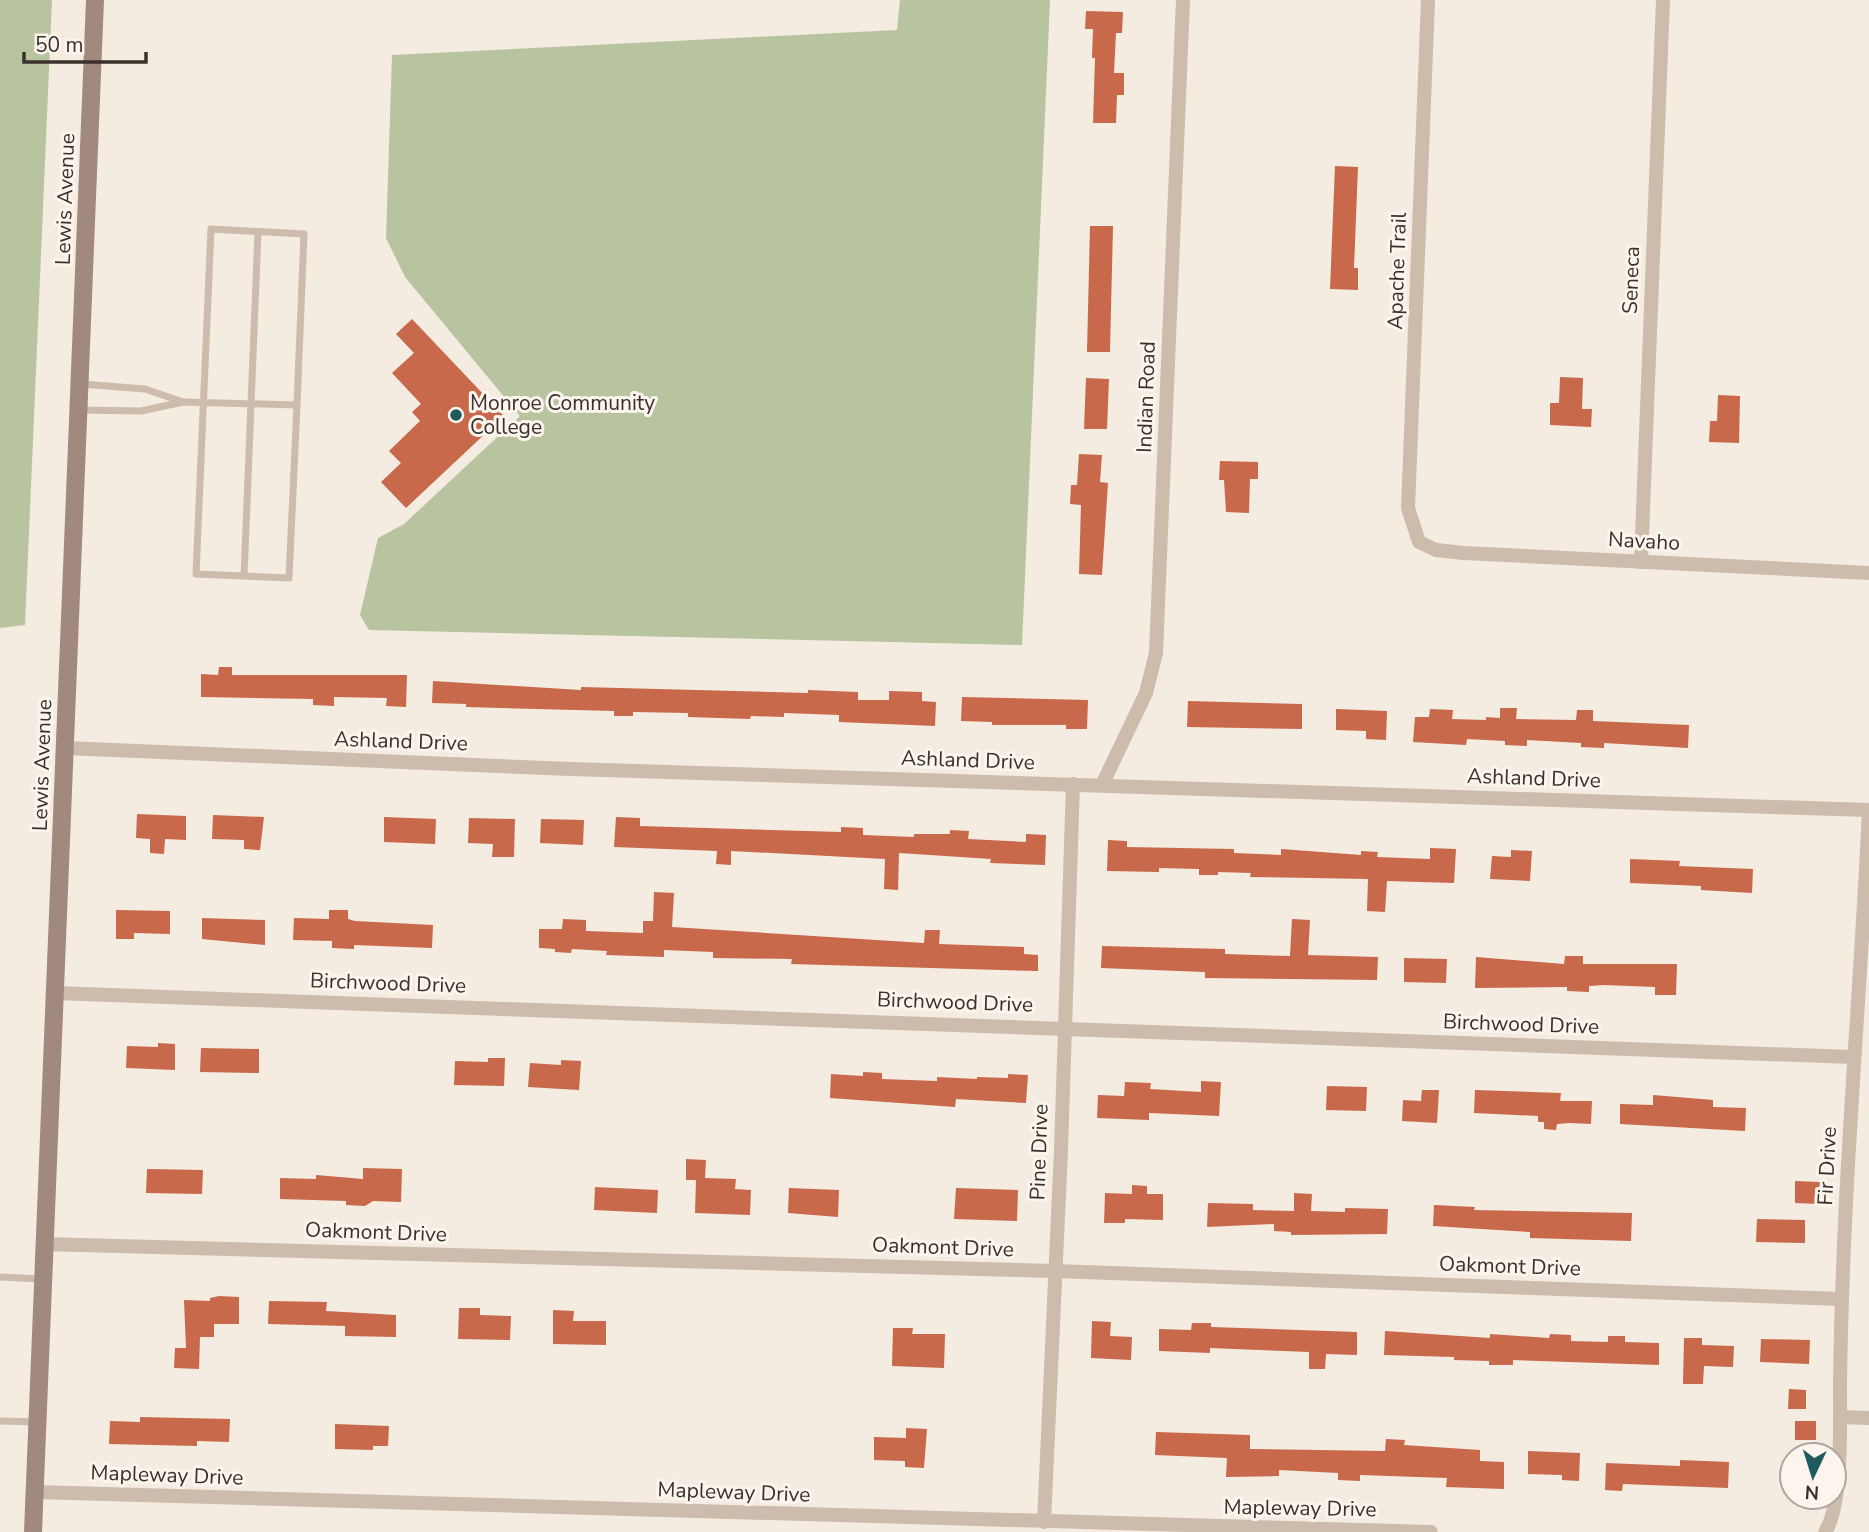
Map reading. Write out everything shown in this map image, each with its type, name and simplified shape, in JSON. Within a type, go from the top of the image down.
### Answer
[{"type":"main road","name":"Lewis Avenue","points":[[33,1532],[95,0]]},
{"type":"street","name":"Indian Road","points":[[1102,785],[1146,693],[1156,653],[1183,0]]},
{"type":"street","name":"Apache Trail","points":[[1419,542],[1408,508],[1428,0]]},
{"type":"street","name":"Seneca","points":[[1641,562],[1663,0]]},
{"type":"street","name":"Navaho","points":[[1419,542],[1436,550],[1464,553],[1869,573]]},
{"type":"street","name":"Ashland Drive","points":[[65,748],[570,769],[1869,810]]},
{"type":"street","name":"Pine Drive","points":[[1044,1522],[1073,784]]},
{"type":"street","name":"Fir Drive","points":[[1828,1527],[1840,1417],[1841,1299],[1853,1057],[1866,936],[1869,810]]},
{"type":"street","name":"Birchwood Drive","points":[[55,993],[1853,1057]]},
{"type":"street","name":"Oakmont Drive","points":[[43,1244],[1055,1271],[1841,1299]]},
{"type":"street","points":[[1840,1417],[1869,1418]]},
{"type":"street","name":"Mapleway Drive","points":[[35,1492],[1431,1532]]},
{"type":"lane","points":[[211,229],[304,234],[289,578],[196,573],[206,403],[211,229]]},
{"type":"lane","points":[[244,576],[258,232]]},
{"type":"lane","points":[[81,384],[145,389],[183,402]]},
{"type":"lane","points":[[80,410],[141,411],[183,402],[297,405]]},
{"type":"lane","points":[[0,1277],[42,1279]]},
{"type":"lane","points":[[0,1421],[37,1422]]},
{"type":"green space","points":[[0,0],[52,0],[25,625],[0,628]]},
{"type":"green space","points":[[900,0],[1050,0],[1022,645],[369,630],[360,615],[378,538],[404,524],[520,416],[405,277],[386,238],[392,55],[897,30]]},
{"type":"building","points":[[1086,11],[1123,12],[1122,33],[1116,33],[1114,73],[1124,73],[1124,95],[1117,95],[1116,123],[1093,123],[1095,58],[1092,58],[1093,29],[1085,29]]},
{"type":"building","points":[[1335,166],[1358,167],[1354,268],[1358,268],[1358,290],[1330,289]]},
{"type":"building","points":[[1090,226],[1113,226],[1110,352],[1087,352]]},
{"type":"building","points":[[412,319],[504,416],[406,508],[381,482],[401,463],[389,451],[420,421],[412,412],[421,404],[392,373],[414,353],[396,334]]},
{"type":"building","points":[[1560,377],[1583,378],[1582,409],[1592,409],[1591,427],[1550,425],[1550,403],[1559,403]]},
{"type":"building","points":[[1086,378],[1109,379],[1107,429],[1084,429]]},
{"type":"building","points":[[1718,395],[1740,396],[1739,443],[1709,442],[1710,421],[1717,421]]},
{"type":"building","points":[[1079,454],[1102,455],[1100,482],[1108,483],[1102,575],[1079,574],[1081,505],[1070,504],[1071,485],[1077,485]]},
{"type":"building","points":[[1220,461],[1258,462],[1258,479],[1250,479],[1249,513],[1226,512],[1224,480],[1219,480]]},
{"type":"building","points":[[219,667],[232,667],[232,675],[407,675],[406,707],[386,706],[387,698],[334,697],[334,706],[313,705],[313,699],[201,697],[201,674],[218,675]]},
{"type":"building","points":[[433,681],[581,690],[581,687],[858,692],[858,700],[889,700],[889,691],[922,692],[922,701],[936,702],[935,726],[839,722],[839,715],[784,713],[784,717],[751,716],[750,719],[688,717],[688,713],[633,712],[633,716],[614,716],[614,711],[466,707],[466,704],[432,703]]},
{"type":"building","points":[[962,697],[1088,700],[1087,729],[1066,729],[1066,725],[992,725],[992,722],[961,721]]},
{"type":"building","points":[[1188,701],[1302,704],[1302,729],[1187,727]]},
{"type":"building","points":[[1500,708],[1517,708],[1516,719],[1576,720],[1577,710],[1593,710],[1593,721],[1689,725],[1688,748],[1604,743],[1604,748],[1581,747],[1581,743],[1527,740],[1527,746],[1505,745],[1505,741],[1467,739],[1466,745],[1413,742],[1415,717],[1429,717],[1430,709],[1453,710],[1452,719],[1486,720],[1486,717],[1500,718]]},
{"type":"building","points":[[1336,709],[1387,711],[1386,740],[1366,739],[1366,731],[1336,730]]},
{"type":"building","points":[[137,814],[186,816],[186,840],[165,839],[164,854],[150,853],[150,839],[136,838]]},
{"type":"building","points":[[213,815],[264,817],[260,850],[244,849],[244,840],[212,839]]},
{"type":"building","points":[[384,817],[436,819],[435,844],[384,842]]},
{"type":"building","points":[[616,817],[640,818],[640,826],[841,832],[841,827],[863,828],[863,835],[914,837],[914,834],[950,834],[950,830],[969,831],[968,839],[1026,842],[1026,834],[1046,835],[1045,865],[990,863],[991,859],[899,853],[898,890],[884,889],[885,859],[731,851],[731,865],[716,864],[717,851],[614,847]]},
{"type":"building","points":[[469,818],[515,819],[514,857],[492,857],[493,844],[468,843]]},
{"type":"building","points":[[541,819],[584,820],[583,845],[540,843]]},
{"type":"building","points":[[1108,840],[1127,841],[1127,847],[1234,849],[1234,853],[1281,855],[1281,849],[1361,855],[1361,851],[1378,852],[1377,857],[1430,859],[1430,848],[1456,849],[1454,883],[1387,881],[1385,912],[1367,911],[1368,879],[1250,877],[1251,873],[1218,872],[1218,875],[1199,875],[1199,869],[1159,868],[1159,872],[1107,871]]},
{"type":"building","points":[[1511,850],[1532,851],[1530,881],[1490,879],[1492,856],[1511,857]]},
{"type":"building","points":[[1630,859],[1680,861],[1679,866],[1753,869],[1752,893],[1701,890],[1701,886],[1630,883]]},
{"type":"building","points":[[654,892],[674,893],[672,927],[924,943],[925,930],[940,930],[939,944],[1024,947],[1024,954],[1038,955],[1038,971],[791,964],[792,959],[713,958],[713,952],[664,950],[664,957],[606,955],[607,951],[572,949],[571,953],[555,952],[555,949],[539,948],[539,929],[562,929],[563,919],[586,920],[586,931],[643,933],[643,921],[653,921]]},
{"type":"building","points":[[116,910],[170,911],[170,934],[134,933],[134,939],[116,939]]},
{"type":"building","points":[[329,910],[348,910],[348,919],[355,921],[433,925],[432,948],[354,945],[354,949],[332,948],[332,941],[293,940],[294,918],[329,919]]},
{"type":"building","points":[[202,918],[265,920],[265,945],[202,939]]},
{"type":"building","points":[[1292,919],[1310,920],[1308,955],[1378,957],[1377,980],[1205,978],[1205,972],[1101,968],[1102,946],[1225,949],[1225,954],[1290,956]]},
{"type":"building","points":[[1565,956],[1583,956],[1583,964],[1677,964],[1676,995],[1655,995],[1655,987],[1604,985],[1589,986],[1589,992],[1567,991],[1567,987],[1475,988],[1476,957],[1564,964]]},
{"type":"building","points":[[1404,958],[1447,959],[1446,983],[1404,982]]},
{"type":"building","points":[[158,1043],[175,1044],[175,1070],[126,1068],[127,1046],[158,1047]]},
{"type":"building","points":[[201,1048],[259,1049],[259,1073],[200,1072]]},
{"type":"building","points":[[488,1058],[505,1058],[504,1086],[454,1085],[455,1061],[488,1062]]},
{"type":"building","points":[[561,1060],[581,1061],[579,1090],[528,1087],[530,1063],[561,1065]]},
{"type":"building","points":[[863,1072],[882,1073],[882,1079],[937,1081],[937,1077],[977,1079],[1008,1078],[1008,1074],[1028,1075],[1026,1103],[956,1099],[955,1107],[830,1098],[831,1074],[863,1076]]},
{"type":"building","points":[[1201,1081],[1221,1082],[1219,1116],[1149,1113],[1149,1120],[1097,1118],[1098,1095],[1124,1096],[1125,1082],[1151,1083],[1150,1089],[1201,1092]]},
{"type":"building","points":[[1327,1086],[1367,1087],[1366,1111],[1326,1110]]},
{"type":"building","points":[[1422,1090],[1439,1090],[1437,1123],[1402,1121],[1403,1100],[1421,1101]]},
{"type":"building","points":[[1475,1090],[1561,1093],[1560,1101],[1592,1101],[1591,1124],[1557,1124],[1556,1130],[1544,1129],[1544,1122],[1538,1122],[1538,1116],[1474,1113]]},
{"type":"building","points":[[1653,1095],[1713,1100],[1713,1107],[1746,1108],[1745,1131],[1620,1124],[1620,1104],[1653,1105]]},
{"type":"building","points":[[686,1159],[706,1160],[705,1178],[736,1179],[735,1189],[751,1190],[750,1215],[695,1213],[696,1180],[686,1180]]},
{"type":"building","points":[[363,1168],[402,1169],[401,1202],[373,1201],[365,1206],[346,1205],[346,1201],[280,1199],[280,1178],[316,1179],[316,1175],[363,1179]]},
{"type":"building","points":[[147,1169],[203,1170],[202,1194],[146,1193]]},
{"type":"building","points":[[1795,1181],[1820,1182],[1819,1204],[1795,1203]]},
{"type":"building","points":[[1132,1185],[1147,1186],[1147,1194],[1163,1194],[1163,1220],[1125,1219],[1125,1223],[1104,1223],[1105,1193],[1132,1194]]},
{"type":"building","points":[[595,1187],[658,1190],[657,1213],[594,1210]]},
{"type":"building","points":[[789,1188],[839,1190],[838,1217],[788,1213]]},
{"type":"building","points":[[956,1188],[1018,1190],[1017,1221],[954,1219]]},
{"type":"building","points":[[1294,1193],[1312,1194],[1311,1211],[1345,1212],[1345,1208],[1388,1209],[1387,1234],[1291,1235],[1291,1232],[1274,1231],[1274,1224],[1207,1227],[1208,1203],[1253,1204],[1253,1210],[1294,1211]]},
{"type":"building","points":[[1434,1205],[1475,1207],[1474,1210],[1632,1213],[1631,1241],[1530,1238],[1530,1232],[1433,1226]]},
{"type":"building","points":[[1757,1219],[1805,1220],[1805,1243],[1756,1242]]},
{"type":"building","points":[[239,1297],[239,1324],[214,1324],[214,1337],[200,1337],[199,1369],[174,1368],[175,1348],[186,1348],[184,1300],[210,1301],[210,1298]]},
{"type":"building","points":[[269,1301],[327,1302],[326,1311],[396,1315],[396,1337],[345,1336],[345,1326],[268,1324]]},
{"type":"building","points":[[459,1308],[480,1308],[480,1315],[511,1316],[510,1340],[458,1339]]},
{"type":"building","points":[[553,1310],[574,1311],[573,1321],[606,1321],[606,1345],[553,1344]]},
{"type":"building","points":[[1092,1321],[1111,1322],[1110,1336],[1132,1337],[1131,1360],[1091,1358]]},
{"type":"building","points":[[1192,1323],[1211,1323],[1211,1327],[1357,1332],[1357,1355],[1326,1354],[1325,1369],[1309,1369],[1309,1352],[1210,1348],[1210,1353],[1159,1351],[1159,1329],[1191,1330]]},
{"type":"building","points":[[893,1328],[913,1328],[912,1334],[945,1334],[944,1368],[892,1366]]},
{"type":"building","points":[[1385,1331],[1490,1338],[1490,1334],[1549,1338],[1550,1334],[1571,1335],[1571,1341],[1608,1342],[1608,1336],[1625,1336],[1625,1342],[1659,1343],[1659,1365],[1513,1360],[1513,1365],[1489,1365],[1489,1361],[1454,1360],[1454,1357],[1384,1355]]},
{"type":"building","points":[[1684,1338],[1702,1338],[1702,1345],[1734,1346],[1733,1367],[1704,1366],[1703,1384],[1683,1384]]},
{"type":"building","points":[[1761,1339],[1810,1340],[1809,1364],[1760,1362]]},
{"type":"building","points":[[1789,1389],[1806,1390],[1806,1409],[1788,1409]]},
{"type":"building","points":[[140,1417],[230,1419],[229,1442],[197,1441],[197,1446],[109,1444],[110,1421],[140,1422]]},
{"type":"building","points":[[1795,1421],[1816,1421],[1816,1440],[1795,1440]]},
{"type":"building","points":[[335,1424],[389,1426],[388,1446],[373,1446],[373,1450],[335,1449]]},
{"type":"building","points":[[906,1428],[927,1429],[924,1468],[905,1467],[905,1461],[874,1460],[874,1437],[906,1438]]},
{"type":"building","points":[[1156,1432],[1250,1435],[1250,1449],[1385,1451],[1386,1439],[1405,1440],[1404,1445],[1480,1450],[1480,1461],[1504,1462],[1504,1489],[1446,1487],[1447,1478],[1360,1475],[1360,1481],[1338,1480],[1338,1473],[1279,1470],[1279,1476],[1226,1477],[1227,1458],[1155,1455]]},
{"type":"building","points":[[1528,1451],[1580,1453],[1579,1481],[1562,1480],[1562,1475],[1528,1474]]},
{"type":"building","points":[[1680,1460],[1729,1462],[1728,1488],[1623,1484],[1622,1491],[1605,1490],[1606,1463],[1680,1466]]},
{"type":"place","name":"Monroe Community College","points":[[456,415]]}]
